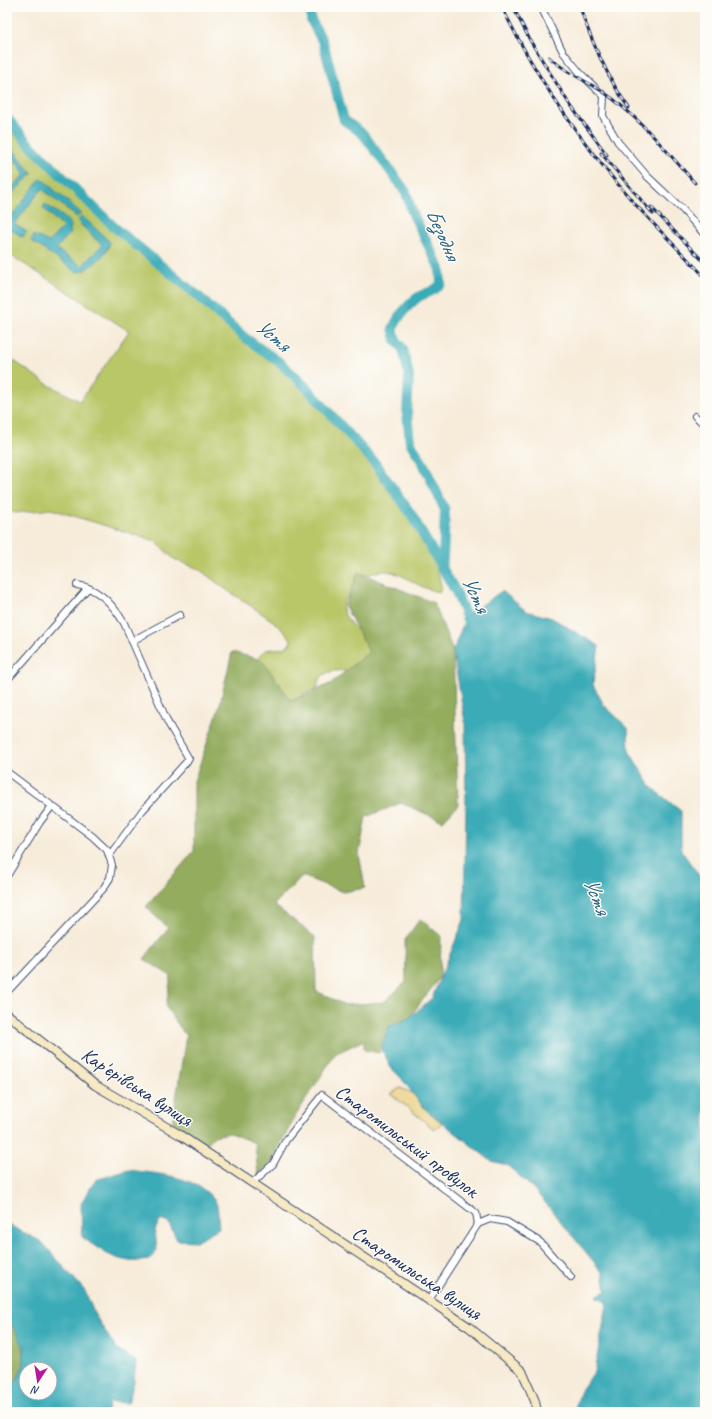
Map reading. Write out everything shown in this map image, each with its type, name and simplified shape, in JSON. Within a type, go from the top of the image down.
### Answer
[{"type":"street","points":[[541,7],[563,52],[581,74],[604,96],[603,116],[618,142],[647,176],[679,206],[705,235]]},
{"type":"street","points":[[695,416],[705,425]]},
{"type":"street","points":[[77,585],[88,588],[101,595],[116,610],[132,640],[168,723],[189,759],[142,811],[109,856]]},
{"type":"street","points":[[8,678],[88,588]]},
{"type":"street","points":[[132,640],[180,615]]},
{"type":"street","points":[[7,772],[92,836],[107,850],[112,865],[110,878],[103,889],[7,992]]},
{"type":"street","points":[[7,876],[40,822],[52,806]]},
{"type":"street","name":"Кар'єрівська вулиця","points":[[7,1014],[96,1085],[180,1135],[252,1184]]},
{"type":"street","name":"Старомильський провулок","points":[[252,1184],[273,1164],[286,1140],[322,1096],[476,1213],[478,1224]]},
{"type":"street","name":"Старомильська вулиця","points":[[252,1184],[469,1327],[522,1372],[535,1401],[537,1412]]},
{"type":"street","name":"Старомильський провулок","points":[[429,1300],[478,1224],[490,1218],[507,1222],[540,1242],[571,1278]]},
{"type":"green space","points":[[7,122],[36,154],[134,248],[150,258],[243,339],[277,363],[306,390],[372,467],[408,516],[437,568],[441,585],[440,592],[432,591],[399,574],[386,571],[374,573],[367,576],[360,582],[344,602],[343,608],[349,621],[354,627],[378,648],[361,672],[333,671],[323,675],[317,688],[303,694],[298,702],[292,704],[261,664],[259,657],[265,650],[283,648],[290,644],[291,639],[273,621],[221,586],[199,569],[174,559],[155,541],[51,509],[16,513],[7,510],[7,356],[47,384],[80,401],[129,331],[7,253],[7,227],[23,237],[27,232],[14,224],[42,189],[77,217],[81,214],[41,179],[7,222],[7,199],[32,174],[7,141]],"holes":[[[43,208],[70,233],[55,249],[82,266],[102,245],[77,221],[82,216],[109,248],[86,270],[78,272],[34,236],[49,242],[63,227]]]},
{"type":"green space","points":[[7,150],[25,174],[7,192]]},
{"type":"green space","points":[[358,572],[434,603],[453,651],[458,805],[443,821],[401,803],[366,817],[359,854],[365,888],[343,892],[302,876],[274,905],[315,937],[316,991],[345,1005],[384,1002],[406,982],[405,940],[420,919],[441,936],[440,977],[409,1018],[389,1027],[379,1053],[364,1050],[364,1040],[335,1054],[296,1115],[270,1164],[258,1175],[255,1143],[230,1133],[214,1136],[206,1145],[172,1124],[186,1036],[166,1007],[171,976],[144,959],[168,928],[146,907],[194,851],[194,781],[219,708],[232,652],[262,660],[291,701],[330,684],[369,652],[345,606]]},
{"type":"green space","points":[[7,1316],[24,1347],[24,1361],[18,1361],[18,1377],[7,1400]]},
{"type":"sand","points":[[400,1088],[412,1093],[424,1108],[442,1123],[434,1129],[391,1094]]},
{"type":"water","points":[[7,141],[32,174],[7,199],[7,192],[25,174],[7,150]]},
{"type":"water","points":[[41,178],[81,213],[77,217],[42,189],[14,224],[27,232],[23,237],[7,227],[7,222]]},
{"type":"water","points":[[45,204],[65,218],[71,225],[70,233],[56,249],[82,266],[102,245],[77,221],[82,216],[110,242],[109,247],[98,261],[82,271],[77,272],[31,241],[34,235],[49,242],[63,227],[43,208]]},
{"type":"water","points":[[502,591],[526,611],[552,618],[599,646],[593,685],[604,705],[628,728],[629,751],[652,788],[681,811],[681,850],[705,884],[705,1412],[574,1412],[581,1390],[594,1372],[607,1305],[604,1300],[597,1297],[606,1291],[603,1273],[533,1188],[507,1165],[491,1161],[424,1108],[402,1079],[391,1068],[381,1047],[389,1027],[409,1018],[432,998],[464,920],[466,807],[465,722],[453,651],[466,616]]},
{"type":"water","points":[[129,1170],[175,1177],[187,1181],[207,1192],[216,1203],[219,1228],[196,1241],[177,1240],[169,1223],[160,1220],[155,1230],[157,1250],[150,1260],[130,1261],[121,1259],[113,1257],[98,1248],[82,1237],[81,1204],[95,1180]]},
{"type":"water","points":[[7,1224],[42,1242],[85,1291],[95,1315],[117,1350],[136,1361],[134,1382],[128,1403],[110,1402],[107,1412],[7,1412],[7,1400],[18,1377],[18,1401],[58,1401],[58,1361],[24,1361],[24,1347],[7,1316]]},
{"type":"waterway","name":"Безодня","points":[[311,7],[311,20],[323,42],[344,120],[363,134],[406,192],[412,212],[440,269],[441,284],[413,301],[400,316],[393,328],[396,340],[403,349],[409,376],[407,413],[410,442],[424,465],[445,510],[443,559],[440,567]]},
{"type":"waterway","name":"Устя","points":[[7,118],[28,143],[113,226],[198,296],[244,337],[278,361],[307,388],[374,462],[411,514],[456,592],[470,627]]},
{"type":"railway","points":[[502,7],[545,85],[578,134],[634,203],[705,277]]},
{"type":"railway","points":[[513,7],[531,42],[568,102],[607,155]]},
{"type":"railway","points":[[580,7],[601,59],[614,85],[629,108]]},
{"type":"railway","points":[[549,57],[564,69],[605,93],[624,108],[656,139],[695,183]]},
{"type":"railway","points":[[601,153],[653,214]]},
{"type":"railway","points":[[651,207],[705,263]]}]
